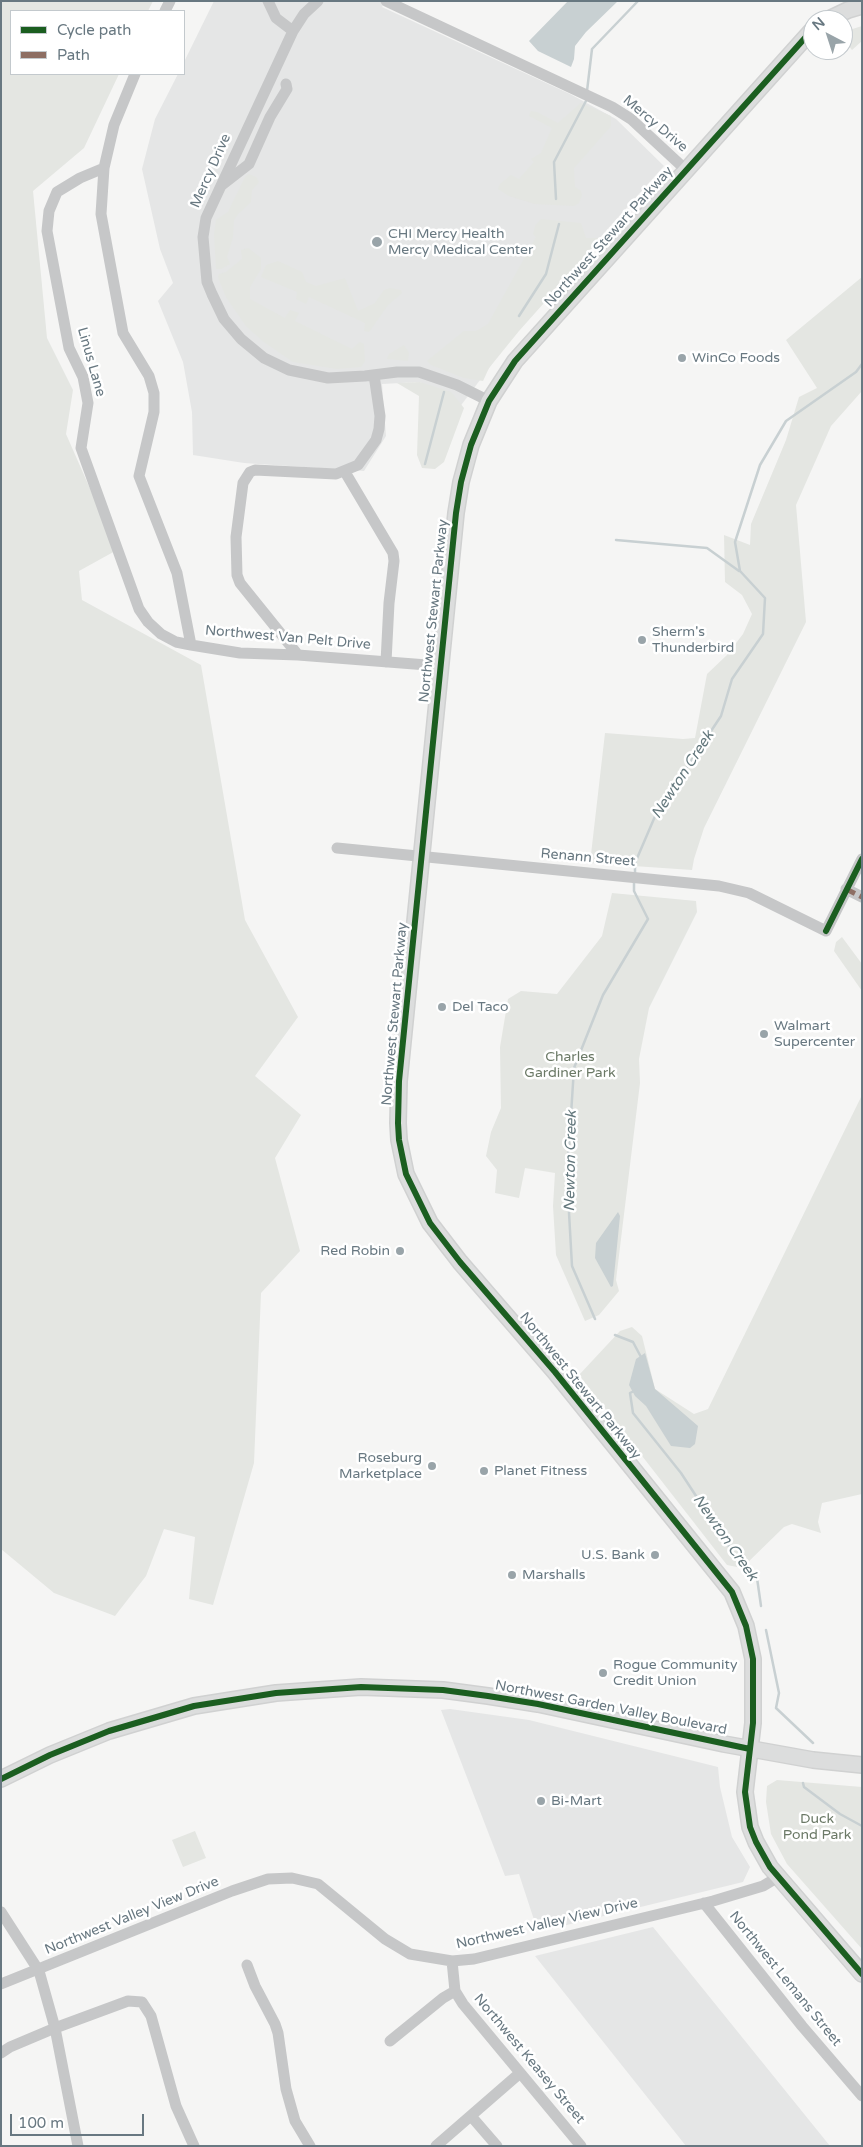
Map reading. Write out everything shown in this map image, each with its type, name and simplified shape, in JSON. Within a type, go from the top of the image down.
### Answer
[{"type":"main road","points":[[848,10],[862,6]]},
{"type":"main road","name":"Northwest Stewart Parkway","points":[[803,40],[515,361],[489,401],[471,445],[459,490],[440,666],[398,1110],[399,1140],[406,1174],[430,1223],[443,1241],[555,1372],[732,1592],[746,1626],[753,1659],[754,1687],[745,1792],[750,1827],[763,1855],[778,1877],[862,1974]]},
{"type":"main road","name":"Northwest Garden Valley Boulevard","points":[[1,1779],[50,1755],[109,1730],[175,1711],[238,1698],[276,1693],[361,1687],[443,1690],[488,1696],[538,1704],[750,1749],[813,1760],[862,1765]]},
{"type":"street","points":[[268,1],[276,18],[293,30]]},
{"type":"street","name":"Mercy Drive","points":[[318,1],[304,14],[293,30],[206,218],[202,237],[207,282],[217,306],[231,329],[264,358],[289,370],[328,378],[419,372],[457,385],[489,401]]},
{"type":"street","name":"Mercy Drive","points":[[386,1],[612,107],[631,119],[686,170]]},
{"type":"street","name":"Northwest Van Pelt Drive","points":[[135,75],[114,125],[104,168],[101,214],[118,313],[125,339],[150,376],[154,393],[154,412],[139,476],[177,573],[191,645],[240,652],[440,666]]},
{"type":"street","points":[[219,188],[249,164],[270,117],[287,89],[286,84]]},
{"type":"street","name":"Linus Lane","points":[[104,168],[80,178],[57,192],[49,211],[47,231],[69,348],[83,378],[88,403],[81,448],[89,475],[139,609],[148,622],[161,634],[176,642],[191,645]]},
{"type":"street","points":[[298,655],[240,583],[237,575],[236,537],[243,483],[250,472],[255,470],[327,474],[345,472],[358,465],[376,440],[380,416],[374,375]]},
{"type":"street","points":[[345,472],[393,553],[394,561],[389,603],[386,662]]},
{"type":"street","name":"Renann Street","points":[[337,848],[422,858],[613,874],[719,886],[750,893],[826,931],[846,889]]},
{"type":"street","points":[[862,859],[846,889],[862,897]]},
{"type":"street","name":"Northwest Valley View Drive","points":[[1,1984],[39,1971],[232,1891],[268,1879],[292,1878],[318,1884],[385,1939],[410,1954],[452,1961],[474,1960],[704,1903],[764,1886],[778,1877]]},
{"type":"street","name":"Northwest Lemans Street","points":[[704,1903],[802,2026],[862,2096]]},
{"type":"street","points":[[1,1912],[39,1971],[55,2028],[78,2146]]},
{"type":"street","name":"Northwest Keasey Street","points":[[452,1961],[455,1991],[472,2016],[581,2146]]},
{"type":"street","points":[[247,1964],[254,1986],[275,2024],[293,2115],[300,2132],[310,2146]]},
{"type":"street","points":[[390,2041],[443,1998],[455,1991]]},
{"type":"street","points":[[1,2053],[10,2047],[55,2028],[128,2001],[142,2002],[151,2016],[176,2106],[194,2146]]},
{"type":"street","points":[[436,2146],[520,2073]]},
{"type":"street","points":[[471,2116],[497,2146]]},
{"type":"shaded area","name":"CHI Mercy Health Mercy Medical Center","points":[[214,1],[386,1],[382,7],[570,94],[616,119],[664,166],[519,328],[459,408],[420,382],[382,384],[386,436],[364,471],[244,463],[193,455],[192,412],[183,362],[158,301],[173,283],[160,249],[142,169],[155,119],[177,75],[185,75],[185,60]]},
{"type":"shaded area","points":[[568,1],[618,1],[586,32],[575,46],[571,67],[538,51],[529,41]]},
{"type":"shaded area","points":[[618,1212],[620,1216],[613,1286],[611,1287],[595,1258],[596,1243]]},
{"type":"shaded area","points":[[645,1353],[655,1389],[698,1426],[695,1444],[690,1448],[671,1446],[646,1406],[635,1396],[629,1385],[636,1359]]},
{"type":"shaded area","points":[[450,1709],[529,1720],[718,1767],[720,1787],[732,1837],[750,1867],[743,1882],[538,1932],[519,1874],[505,1876],[441,1710]]},
{"type":"shaded area","points":[[653,1927],[830,2146],[686,2146],[535,1956]]},
{"type":"green space","points":[[1,1],[153,1],[148,10],[10,10],[10,75],[119,75],[84,148],[33,191],[47,338],[73,390],[66,434],[117,550],[79,571],[82,600],[201,665],[245,920],[298,1017],[255,1076],[301,1115],[275,1158],[300,1251],[261,1293],[254,1463],[213,1605],[189,1599],[195,1537],[164,1529],[146,1576],[115,1616],[54,1593],[1,1549]]},
{"type":"green space","points":[[862,26],[862,41],[853,49],[853,29]]},
{"type":"green space","points":[[581,103],[611,116],[611,126],[574,168],[575,187],[581,191],[582,195],[579,203],[574,206],[535,204],[509,196],[498,189],[500,184],[511,175],[519,179],[534,162],[531,159],[541,153],[552,128],[529,116],[531,111],[537,112],[558,123]]},
{"type":"green space","points":[[249,174],[256,177],[259,182],[252,190],[251,202],[234,220],[233,237],[227,257],[230,264],[221,269],[216,269],[214,234],[216,220],[228,212],[245,177]]},
{"type":"green space","points":[[541,219],[581,223],[586,238],[602,238],[519,331],[489,368],[483,381],[464,378],[431,365],[427,361],[464,331],[476,331],[488,324],[536,237],[533,234],[535,226]]},
{"type":"green space","points":[[248,248],[261,258],[261,269],[250,287],[250,299],[285,318],[290,310],[299,313],[295,321],[352,349],[360,342],[364,344],[365,361],[361,367],[337,369],[293,362],[264,342],[246,326],[226,297],[218,277],[219,274],[226,272],[242,259],[241,250]]},
{"type":"green space","points":[[278,261],[302,272],[306,282],[316,286],[345,278],[358,311],[375,303],[384,290],[390,288],[401,290],[402,293],[388,305],[369,332],[364,331],[365,323],[309,297],[306,304],[296,299],[297,292],[261,277],[266,265]]},
{"type":"green space","points":[[862,277],[862,391],[831,426],[796,505],[806,622],[704,828],[692,870],[590,863],[605,733],[683,739],[695,738],[707,674],[727,655],[743,634],[752,614],[742,595],[725,582],[724,535],[750,545],[751,524],[786,440],[799,397],[817,388],[786,340]]},
{"type":"green space","points":[[404,345],[409,353],[408,361],[387,359],[389,354]]},
{"type":"green space","points":[[420,382],[451,392],[464,408],[444,462],[435,469],[422,468],[417,455],[419,396],[397,383]]},
{"type":"green space","name":"Charles Gardiner Park","points":[[612,893],[696,901],[697,912],[649,1008],[639,1059],[640,1083],[616,1280],[619,1291],[599,1315],[585,1321],[556,1255],[553,1206],[555,1173],[525,1168],[519,1198],[495,1193],[497,1170],[486,1156],[491,1132],[501,1108],[500,1047],[508,999],[521,991],[557,994],[602,936]]},
{"type":"green space","points":[[842,937],[862,964],[862,991],[834,951],[836,942]]},
{"type":"green space","points":[[862,1095],[862,1494],[822,1503],[818,1522],[821,1533],[792,1524],[784,1527],[742,1568],[727,1565],[579,1375],[620,1331],[632,1327],[642,1336],[655,1389],[694,1414],[708,1409]]},
{"type":"green space","name":"Duck Pond Park","points":[[777,1780],[862,1787],[862,1949],[787,1864],[771,1834],[766,1802],[767,1786]]},
{"type":"green space","points":[[195,1831],[206,1858],[183,1867],[172,1840]]},
{"type":"waterway","points":[[587,91],[592,49],[638,1]]},
{"type":"waterway","points":[[556,199],[554,162],[587,99]]},
{"type":"waterway","points":[[519,316],[546,274],[559,224]]},
{"type":"waterway","name":"Newton Creek","points":[[635,875],[635,863],[656,814],[721,716],[732,679],[763,634],[765,598],[740,571],[735,542],[760,465],[786,421],[856,372],[862,364]]},
{"type":"waterway","points":[[425,464],[444,392]]},
{"type":"waterway","points":[[616,540],[707,548],[739,571]]},
{"type":"waterway","name":"Newton Creek","points":[[595,1319],[572,1266],[567,1177],[574,1068],[603,995],[648,919],[634,891],[634,881]]},
{"type":"waterway","name":"Newton Creek","points":[[615,1335],[633,1342],[642,1359]]},
{"type":"waterway","name":"Newton Creek","points":[[636,1390],[630,1393],[633,1413],[681,1473],[736,1557],[757,1578],[761,1606]]},
{"type":"waterway","name":"Newton Creek","points":[[766,1630],[779,1693],[776,1708],[813,1743]]},
{"type":"waterway","name":"Newton Creek","points":[[803,1783],[804,1787],[840,1814],[862,1826]]},
{"type":"marked path","points":[[846,889],[862,897]]},
{"type":"cycle path","points":[[803,40],[515,361],[489,401],[471,445],[461,482],[456,513],[399,1081],[398,1123],[399,1140],[406,1174],[430,1223],[460,1262],[555,1372],[732,1592],[746,1626],[753,1659],[753,1723],[745,1792],[750,1827],[770,1867],[862,1974]]},
{"type":"cycle path","points":[[826,931],[862,859]]},
{"type":"cycle path","points":[[1,1779],[50,1755],[109,1731],[194,1706],[276,1693],[361,1687],[443,1690],[488,1696],[538,1704],[750,1749]]},
{"type":"place","name":"CHI Mercy Health Mercy Medical Center","points":[[377,242]]},
{"type":"place","name":"WinCo Foods","points":[[682,358]]},
{"type":"place","name":"Sherm's Thunderbird","points":[[642,640]]},
{"type":"place","name":"Del Taco","points":[[442,1007]]},
{"type":"place","name":"Walmart Supercenter","points":[[764,1034]]},
{"type":"place","name":"Red Robin","points":[[400,1251]]},
{"type":"place","name":"Roseburg Marketplace","points":[[432,1466]]},
{"type":"place","name":"Planet Fitness","points":[[484,1471]]},
{"type":"place","name":"U.S. Bank","points":[[655,1555]]},
{"type":"place","name":"Marshalls","points":[[512,1575]]},
{"type":"place","name":"Rogue Community Credit Union","points":[[603,1673]]},
{"type":"place","name":"Bi-Mart","points":[[541,1801]]}]
